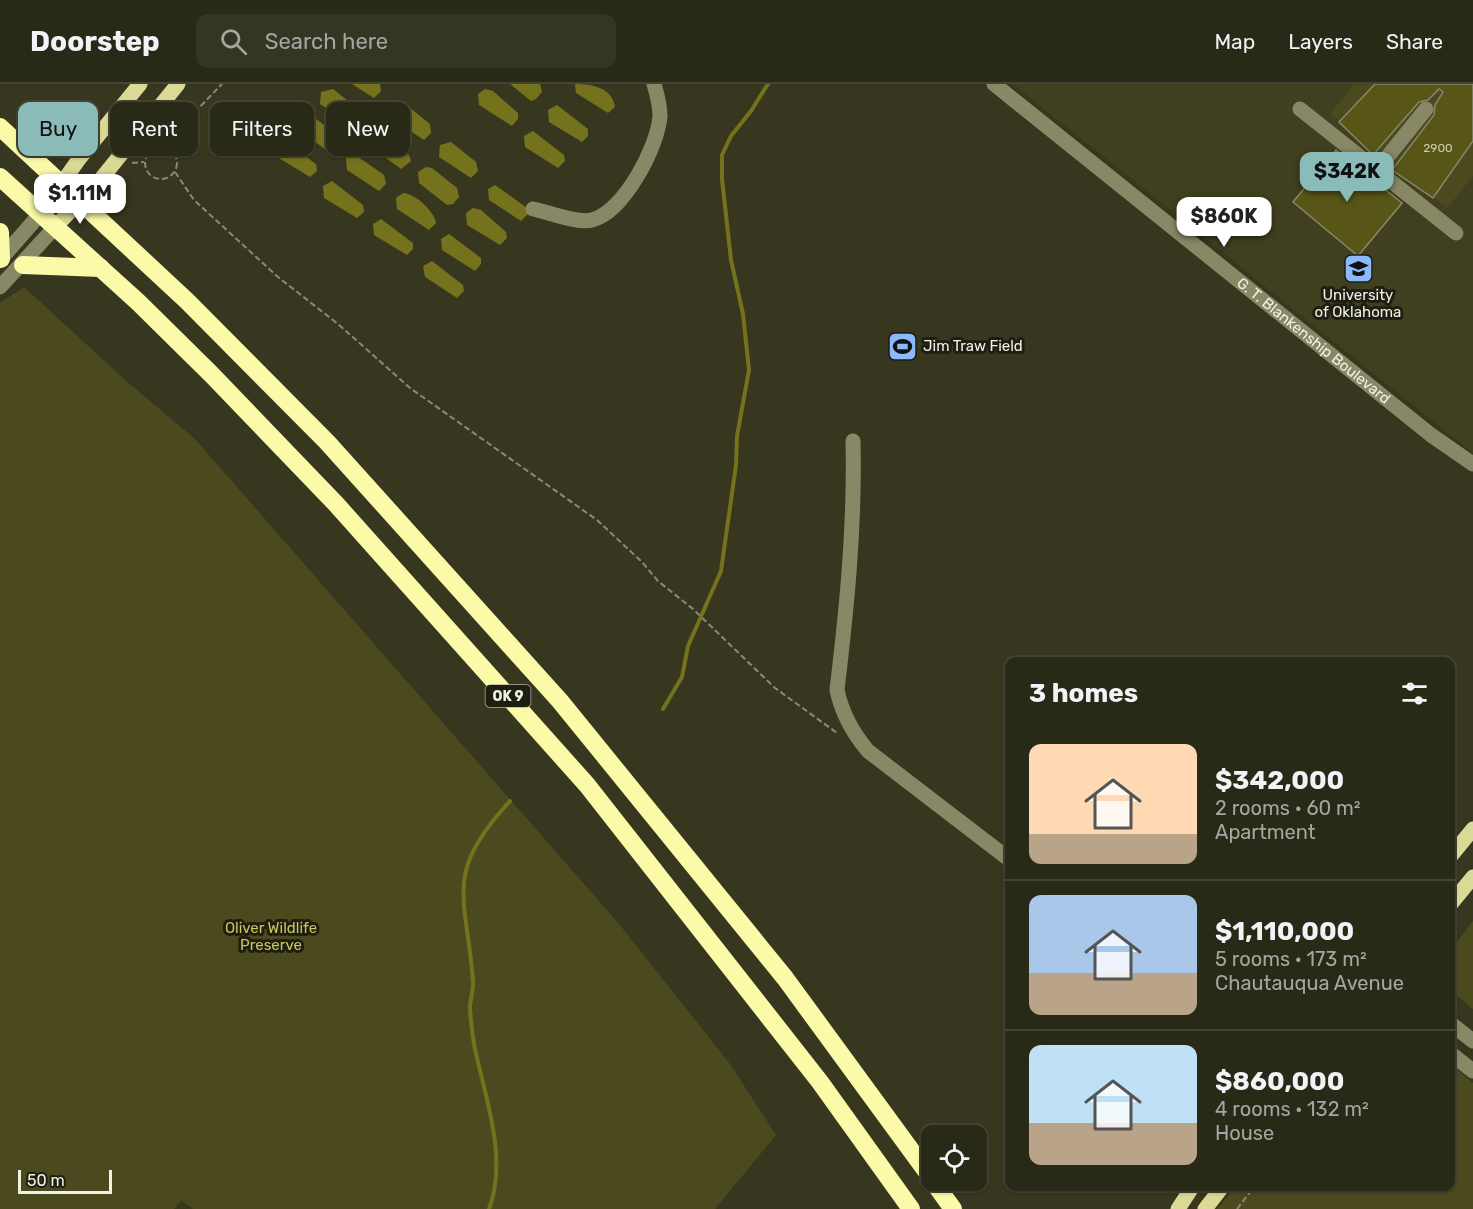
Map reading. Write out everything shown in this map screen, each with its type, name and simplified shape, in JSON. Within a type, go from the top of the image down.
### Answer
[{"type":"highway","name":"OK 9","points":[[0,127],[188,301],[327,442],[560,700],[785,978],[921,1165]]},
{"type":"highway","name":"OK 9","points":[[0,177],[101,268],[211,374],[336,504],[587,785],[820,1082],[911,1209]]},
{"type":"highway","points":[[0,232],[0,260]]},
{"type":"highway","points":[[22,265],[101,268]]},
{"type":"highway","name":"OK 9","points":[[940,1191],[953,1209]]},
{"type":"main road","points":[[41,213],[140,84]]},
{"type":"main road","points":[[56,226],[80,201],[178,84]]},
{"type":"main road","points":[[1455,851],[1473,829]]},
{"type":"main road","points":[[1455,899],[1473,878]]},
{"type":"main road","points":[[1178,1209],[1191,1191]]},
{"type":"main road","points":[[1205,1209],[1219,1191]]},
{"type":"street","points":[[533,209],[591,221],[608,213],[620,200],[650,154],[656,137],[660,106],[654,84]]},
{"type":"street","name":"G. T. Blankenship Boulevard","points":[[994,84],[1436,438],[1473,464]]},
{"type":"street","points":[[1300,109],[1456,233]]},
{"type":"street","points":[[1376,171],[1426,109]]},
{"type":"street","points":[[0,260],[41,213]]},
{"type":"street","points":[[0,287],[56,226]]},
{"type":"street","name":"G. T. Blankenship Boulevard","points":[[1436,438],[1473,476]]},
{"type":"street","points":[[853,441],[854,512],[851,572],[837,690],[840,705],[854,732],[868,751],[1005,856]]},
{"type":"street","points":[[1455,1027],[1473,1041]]},
{"type":"street","points":[[1455,1057],[1473,1071]]},
{"type":"path","points":[[198,109],[222,84]]},
{"type":"path","points":[[148,156],[146,167],[156,179],[166,178],[175,172],[177,162],[173,156]]},
{"type":"path","points":[[175,172],[194,200],[278,277],[338,324],[410,388],[597,520],[634,554],[658,581],[693,609],[768,681],[844,737]]},
{"type":"path","points":[[1237,1209],[1251,1191]]},
{"type":"shaded area","points":[[352,84],[380,84],[381,91],[374,98]]},
{"type":"shaded area","points":[[510,84],[540,84],[542,92],[531,101]]},
{"type":"shaded area","points":[[575,84],[600,88],[610,95],[615,107],[608,113],[576,93]]},
{"type":"shaded area","name":"University of Oklahoma","points":[[1013,84],[1473,84],[1473,453]]},
{"type":"shaded area","points":[[333,89],[349,102],[326,102],[326,108],[320,104],[321,92]]},
{"type":"shaded area","points":[[485,89],[493,91],[518,113],[518,119],[512,126],[479,105],[478,94]]},
{"type":"shaded area","points":[[557,105],[588,129],[588,136],[582,142],[549,122],[548,110]]},
{"type":"shaded area","points":[[410,108],[430,124],[431,133],[424,140],[410,131]]},
{"type":"shaded area","points":[[314,117],[326,127],[326,150],[314,141]]},
{"type":"shaded area","points":[[533,131],[564,155],[565,161],[558,168],[525,147],[524,136]]},
{"type":"shaded area","points":[[451,142],[476,162],[478,171],[471,178],[439,157],[440,145]]},
{"type":"shaded area","points":[[305,156],[316,164],[317,171],[310,177],[277,157]]},
{"type":"shaded area","points":[[357,156],[384,175],[386,184],[379,191],[347,170],[346,158]]},
{"type":"shaded area","points":[[383,156],[409,156],[411,161],[401,169]]},
{"type":"shaded area","points":[[426,167],[432,168],[457,188],[459,197],[453,204],[447,205],[419,183],[418,172]]},
{"type":"shaded area","points":[[332,181],[363,205],[364,212],[357,218],[324,198],[323,186]]},
{"type":"shaded area","points":[[495,185],[527,208],[528,214],[521,221],[489,200],[488,189]]},
{"type":"shaded area","points":[[403,193],[419,200],[432,213],[436,223],[429,230],[397,209],[396,198]]},
{"type":"shaded area","points":[[473,208],[481,210],[506,232],[507,238],[500,245],[467,225],[466,213]]},
{"type":"shaded area","points":[[381,219],[413,243],[413,249],[407,255],[374,235],[373,224]]},
{"type":"shaded area","points":[[449,234],[481,258],[481,264],[475,271],[442,250],[441,239]]},
{"type":"shaded area","points":[[432,261],[463,285],[464,291],[457,298],[425,277],[423,266]]},
{"type":"green space","points":[[1354,84],[1473,84],[1473,176],[1447,208],[1330,114]]},
{"type":"green space","name":"Oliver Wildlife Preserve","points":[[24,287],[124,379],[195,439],[619,924],[730,1064],[776,1135],[715,1209],[193,1209],[181,1200],[174,1209],[0,1209],[0,303]]},
{"type":"green space","points":[[1473,921],[1473,1009],[1455,994],[1455,944]]},
{"type":"green space","points":[[1455,1067],[1473,1083],[1473,1209],[1217,1209],[1232,1191],[1455,1191]]},
{"type":"building","points":[[1375,84],[1473,84],[1473,141],[1433,198],[1392,170],[1434,115],[1435,105],[1443,92],[1439,89],[1428,100],[1419,102],[1373,155],[1339,122]]},
{"type":"building","points":[[1336,150],[1402,203],[1358,256],[1293,202]]},
{"type":"waterway","points":[[663,709],[682,677],[688,646],[721,571],[736,465],[737,436],[749,370],[743,314],[731,260],[722,179],[722,155],[731,136],[751,111],[768,84]]},
{"type":"waterway","points":[[489,1209],[494,1191],[496,1153],[472,1027],[470,1008],[473,981],[464,905],[464,885],[467,867],[475,847],[510,801]]},
{"type":"place","name":"University of Oklahoma","points":[[1358,268]]},
{"type":"place","name":"Jim Traw Field","points":[[902,346]]}]
